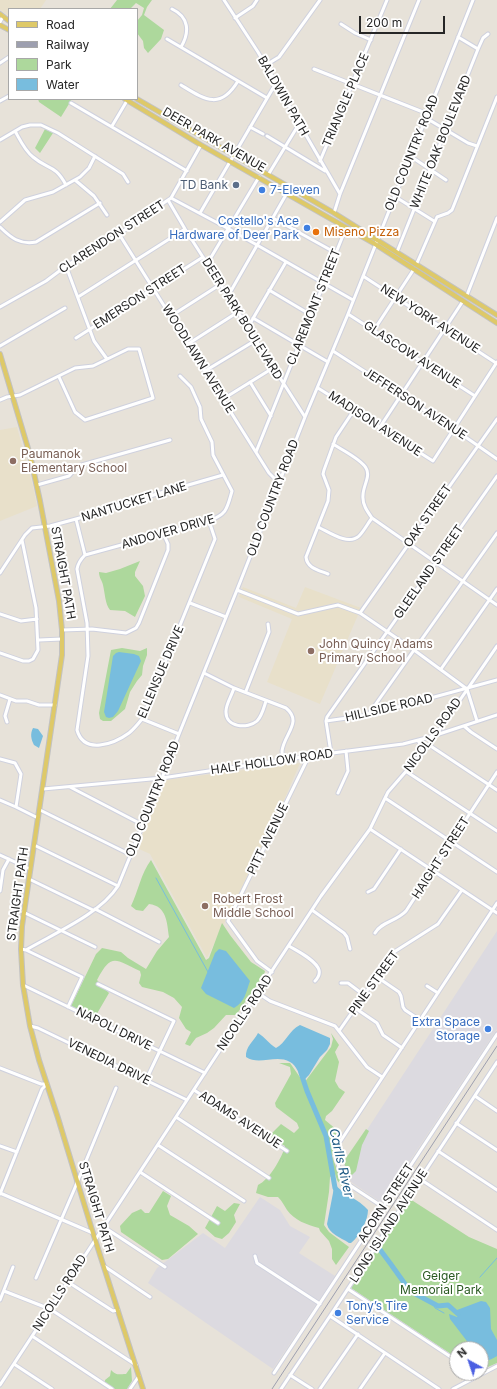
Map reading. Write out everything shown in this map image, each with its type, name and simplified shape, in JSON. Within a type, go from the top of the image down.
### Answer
[{"type":"main road","points":[[0,23],[8,29]]},
{"type":"main road","name":"DEER PARK AVENUE","points":[[128,100],[201,145],[346,228],[397,252],[497,315]]},
{"type":"main road","name":"DEER PARK AVENUE","points":[[138,100],[334,213],[414,269],[497,323]]},
{"type":"main road","name":"STRAIGHT PATH","points":[[0,354],[30,455],[37,484],[59,601],[62,630],[62,655],[40,810],[23,912],[23,985],[30,1026],[39,1060],[143,1389]]},
{"type":"street","name":"BALDWIN PATH","points":[[224,0],[266,66],[340,194]]},
{"type":"street","points":[[235,18],[253,6],[257,0]]},
{"type":"street","points":[[266,66],[279,57],[320,0]]},
{"type":"street","name":"TRIANGLE PLACE","points":[[320,161],[387,0]]},
{"type":"street","points":[[334,213],[340,194],[419,0]]},
{"type":"street","name":"OLD COUNTRY ROAD","points":[[23,950],[62,930],[94,909],[112,895],[118,886],[473,0]]},
{"type":"street","points":[[172,9],[179,12],[186,22],[186,35],[181,48]]},
{"type":"street","points":[[0,23],[2,16]]},
{"type":"street","name":"TRIANGLE PLACE","points":[[342,24],[355,33],[371,40]]},
{"type":"street","name":"WHITE OAK BOULEVARD","points":[[397,252],[478,49],[483,38],[488,34]]},
{"type":"street","points":[[458,37],[478,49]]},
{"type":"street","points":[[167,39],[266,98]]},
{"type":"street","points":[[314,69],[380,95],[427,116],[446,130],[468,143],[477,146]]},
{"type":"street","points":[[181,85],[203,98],[215,100],[227,95],[238,81]]},
{"type":"street","points":[[200,213],[266,98],[276,84]]},
{"type":"street","points":[[417,264],[434,221],[437,217],[452,210],[497,97]]},
{"type":"street","points":[[112,126],[125,100]]},
{"type":"street","points":[[71,103],[187,171]]},
{"type":"street","points":[[268,176],[299,124]]},
{"type":"street","points":[[0,140],[15,131],[30,125],[41,125],[58,133],[123,174],[128,182]]},
{"type":"street","points":[[250,126],[263,134]]},
{"type":"street","points":[[15,131],[32,156],[54,169],[66,186]]},
{"type":"street","points":[[267,136],[327,172]]},
{"type":"street","name":"CLARENDON STREET","points":[[0,307],[46,281],[66,266],[119,234],[170,199],[201,145]]},
{"type":"street","points":[[0,222],[25,200],[36,196],[48,195],[75,180],[89,168],[95,156]]},
{"type":"street","points":[[410,156],[446,180]]},
{"type":"street","points":[[207,264],[259,177]]},
{"type":"street","points":[[75,180],[94,196],[107,215]]},
{"type":"street","points":[[228,296],[287,194]]},
{"type":"street","points":[[394,196],[434,221]]},
{"type":"street","points":[[170,199],[229,229],[353,300]]},
{"type":"street","name":"DEER PARK BOULEVARD","points":[[170,199],[185,229],[305,417]]},
{"type":"street","points":[[0,227],[12,238],[22,243],[29,244],[36,242],[100,203]]},
{"type":"street","points":[[273,218],[336,253]]},
{"type":"street","points":[[467,295],[497,218]]},
{"type":"street","name":"CLAREMONT STREET","points":[[256,452],[346,228]]},
{"type":"street","points":[[78,297],[185,229]]},
{"type":"street","name":"WOODLAWN AVENUE","points":[[119,234],[256,452],[275,479],[280,480]]},
{"type":"street","name":"EMERSON STREET","points":[[76,338],[203,257]]},
{"type":"street","points":[[248,327],[286,262]]},
{"type":"street","points":[[66,266],[94,341],[107,360]]},
{"type":"street","points":[[374,330],[414,269]]},
{"type":"street","name":"NEW YORK AVENUE","points":[[363,276],[497,362]]},
{"type":"street","points":[[171,316],[221,284]]},
{"type":"street","points":[[269,290],[312,315]]},
{"type":"street","points":[[380,427],[463,301]]},
{"type":"street","points":[[0,346],[65,308]]},
{"type":"street","points":[[188,344],[238,312]]},
{"type":"street","name":"GLASCOW AVENUE","points":[[348,314],[475,396]]},
{"type":"street","points":[[253,318],[328,362]]},
{"type":"street","points":[[205,371],[256,340]]},
{"type":"street","points":[[0,400],[20,395],[75,368],[93,366],[128,349],[139,349],[153,398],[86,420],[75,412],[59,377]]},
{"type":"street","name":"JEFFERSON AVENUE","points":[[333,351],[401,394],[497,459]]},
{"type":"street","points":[[454,429],[497,362]]},
{"type":"street","points":[[223,399],[273,368]]},
{"type":"street","name":"ANDOVER DRIVE","points":[[85,555],[209,521],[221,516],[228,504],[232,491],[213,455],[212,442],[201,419],[200,407],[191,387],[180,376]]},
{"type":"street","points":[[250,382],[271,416]]},
{"type":"street","name":"MADISON AVENUE","points":[[318,388],[433,461],[454,429]]},
{"type":"street","points":[[328,574],[310,567],[306,562],[306,557],[330,495],[323,474],[324,470],[336,437],[354,410]]},
{"type":"street","name":"OAK STREET","points":[[360,613],[497,419]]},
{"type":"street","points":[[37,484],[69,476],[78,466],[170,440]]},
{"type":"street","points":[[333,444],[362,463],[367,469],[368,474],[362,496],[364,504],[372,518],[497,605]]},
{"type":"street","name":"NANTUCKET LANE","points":[[0,573],[28,531],[32,528],[45,527],[76,520],[105,509],[223,475]]},
{"type":"street","name":"GLEELAND STREET","points":[[326,721],[327,717],[387,631],[497,476]]},
{"type":"street","points":[[318,527],[344,539],[353,539],[358,537],[372,518]]},
{"type":"street","points":[[76,520],[85,555],[78,564],[77,569],[88,629]]},
{"type":"street","name":"ELLENSUE DRIVE","points":[[88,629],[88,656],[77,730],[82,740],[88,744],[103,744],[112,742],[128,734],[142,719],[215,539],[209,521]]},
{"type":"street","points":[[62,630],[88,629],[126,633],[136,628],[168,550],[168,544],[164,533]]},
{"type":"street","points":[[368,715],[497,533]]},
{"type":"street","points":[[0,653],[23,661],[29,661],[37,655],[38,650],[39,640],[37,619],[22,540]]},
{"type":"street","points":[[441,669],[497,589]]},
{"type":"street","points":[[237,590],[298,614],[338,605],[360,613],[441,669],[467,689],[477,721]]},
{"type":"street","points":[[190,603],[226,617]]},
{"type":"street","points":[[0,614],[21,621],[37,619]]},
{"type":"street","points":[[246,691],[269,632],[268,624]]},
{"type":"street","points":[[39,640],[62,639]]},
{"type":"street","name":"NICOLLS ROAD","points":[[0,1385],[312,910],[370,829],[385,798],[424,752],[497,646]]},
{"type":"street","points":[[204,673],[234,688],[246,691],[286,708],[291,712],[294,717],[294,722],[283,747],[283,760]]},
{"type":"street","name":"HILLSIDE ROAD","points":[[326,721],[368,715],[497,680]]},
{"type":"street","points":[[234,688],[226,711],[226,718],[234,726],[253,724],[257,721],[266,700]]},
{"type":"street","points":[[0,695],[10,699],[27,701],[39,705],[55,705]]},
{"type":"street","points":[[6,722],[5,716],[10,699]]},
{"type":"street","name":"HALF HOLLOW ROAD","points":[[43,789],[162,778],[309,756],[403,744],[497,715]]},
{"type":"street","points":[[142,719],[179,734]]},
{"type":"street","points":[[326,721],[331,753]]},
{"type":"street","points":[[464,726],[497,749]]},
{"type":"street","points":[[418,740],[424,752]]},
{"type":"street","points":[[429,745],[497,790]]},
{"type":"street","points":[[338,794],[348,771],[346,751]]},
{"type":"street","name":"PITT AVENUE","points":[[272,972],[257,961],[228,921],[309,756]]},
{"type":"street","points":[[0,759],[15,764],[21,774],[16,807]]},
{"type":"street","points":[[407,772],[497,831]]},
{"type":"street","name":"HAIGHT STREET","points":[[374,933],[380,927],[402,915],[452,842],[497,772]]},
{"type":"street","points":[[70,787],[143,825]]},
{"type":"street","points":[[385,798],[497,872]]},
{"type":"street","points":[[0,800],[38,818]]},
{"type":"street","points":[[40,810],[131,855]]},
{"type":"street","points":[[370,829],[497,913]]},
{"type":"street","points":[[34,845],[118,886]]},
{"type":"street","points":[[368,892],[374,889],[401,849]]},
{"type":"street","points":[[0,855],[30,870]]},
{"type":"street","points":[[0,891],[3,870],[8,859]]},
{"type":"street","points":[[28,879],[94,909],[159,942]]},
{"type":"street","name":"PINE STREET","points":[[339,1031],[394,952],[442,921],[462,890]]},
{"type":"street","points":[[383,1208],[348,1184],[339,1169],[336,1148],[497,903]]},
{"type":"street","points":[[312,910],[344,933],[347,937],[350,949]]},
{"type":"street","points":[[23,912],[95,947]]},
{"type":"street","points":[[289,946],[310,959],[317,966],[319,976],[315,981]]},
{"type":"street","points":[[23,950],[82,977],[68,1007]]},
{"type":"street","points":[[377,977],[399,992],[405,1010],[420,1020]]},
{"type":"street","points":[[341,983],[348,983],[364,995]]},
{"type":"street","points":[[98,984],[174,1021],[146,1080]]},
{"type":"street","name":"NAPOLI DRIVE","points":[[23,985],[205,1073]]},
{"type":"street","points":[[427,986],[438,993]]},
{"type":"street","points":[[258,994],[270,1001],[335,1026],[367,1067],[382,1077]]},
{"type":"street","points":[[355,1008],[377,1023],[383,1035],[402,1048]]},
{"type":"street","name":"VENEDIA DRIVE","points":[[30,1026],[38,1028],[187,1100]]},
{"type":"street","name":"ACORN STREET","points":[[274,1373],[497,1034]]},
{"type":"street","name":"LONG ISLAND AVENUE","points":[[281,1389],[474,1096],[494,1070],[497,1062]]},
{"type":"street","points":[[0,1068],[41,1084],[47,1084]]},
{"type":"street","points":[[47,1084],[42,1090],[0,1193],[93,1233]]},
{"type":"street","points":[[36,1278],[78,1182],[116,1088]]},
{"type":"street","name":"ADAMS AVENUE","points":[[194,1090],[287,1151]]},
{"type":"street","points":[[474,1096],[497,1111]]},
{"type":"street","points":[[176,1117],[268,1178]]},
{"type":"street","points":[[456,1123],[497,1150]]},
{"type":"street","points":[[158,1145],[244,1201]]},
{"type":"street","points":[[0,1146],[17,1152]]},
{"type":"street","points":[[438,1151],[497,1190]]},
{"type":"street","points":[[140,1172],[218,1223]]},
{"type":"street","points":[[420,1179],[497,1230]]},
{"type":"street","points":[[104,1227],[165,1267]]},
{"type":"street","points":[[255,1256],[257,1263],[320,1304]]},
{"type":"street","points":[[104,1266],[150,1297]]},
{"type":"street","points":[[0,1300],[13,1267]]},
{"type":"street","points":[[68,1282],[113,1311],[118,1310]]},
{"type":"street","points":[[348,1289],[449,1356]]},
{"type":"street","points":[[4,1291],[50,1309],[136,1366]]},
{"type":"street","points":[[330,1316],[439,1389]]},
{"type":"street","points":[[320,1389],[358,1334]]},
{"type":"street","points":[[32,1336],[112,1389]]},
{"type":"street","points":[[360,1389],[385,1352]]},
{"type":"street","points":[[14,1364],[52,1389]]},
{"type":"street","points":[[290,1375],[312,1389]]},
{"type":"street","points":[[130,1389],[139,1376]]},
{"type":"street","points":[[453,1389],[468,1381]]},
{"type":"shaded area","points":[[0,0],[46,0],[41,8],[8,8],[8,15],[0,10]]},
{"type":"shaded area","name":"Paumanok Elementary School","points":[[17,427],[37,506],[0,521],[0,430]]},
{"type":"shaded area","name":"John Quincy Adams Primary School","points":[[243,587],[296,608],[305,587],[361,608],[320,704],[267,682],[292,619],[239,597]]},
{"type":"shaded area","name":"Robert Frost Middle School","points":[[300,763],[276,819],[207,958],[150,854],[137,848],[165,780]]},
{"type":"shaded area","points":[[497,931],[497,1029],[382,1203],[351,1182],[342,1168]]},
{"type":"shaded area","points":[[260,1197],[280,1210],[290,1226],[310,1237],[299,1253],[335,1276],[273,1369],[148,1283],[157,1268],[203,1233],[225,1248]]},
{"type":"green space","points":[[117,0],[152,0],[144,15],[164,30],[161,39],[148,53],[144,48],[143,41],[138,34],[138,20],[142,15],[144,8],[136,3],[131,8],[111,8]]},
{"type":"green space","points":[[38,100],[71,100],[61,117],[39,102]]},
{"type":"green space","points":[[45,129],[53,133],[40,153],[35,148]]},
{"type":"green space","points":[[140,561],[135,572],[135,576],[143,586],[145,596],[135,617],[125,611],[110,610],[106,602],[99,572],[106,573]]},
{"type":"green space","points":[[122,648],[140,651],[147,648],[147,655],[143,666],[142,675],[130,692],[125,709],[111,721],[103,721],[100,719],[99,713],[111,650]]},
{"type":"green space","points":[[151,860],[206,960],[209,958],[222,923],[251,962],[265,971],[264,975],[236,1015],[226,1015],[214,1028],[196,1038],[190,1046],[185,1044],[191,1032],[186,1029],[179,1018],[182,1007],[174,998],[163,992],[142,987],[139,983],[141,975],[140,971],[119,962],[111,962],[107,965],[97,980],[109,993],[95,1017],[71,1006],[96,954],[102,948],[121,952],[146,969],[157,951],[169,937],[165,916],[159,908],[155,905],[149,904],[143,911],[136,910],[131,906]]},
{"type":"green space","points":[[331,1033],[339,1045],[335,1052],[339,1062],[335,1081],[339,1088],[345,1092],[332,1111],[326,1116],[325,1120],[337,1130],[332,1156],[344,1189],[337,1180],[335,1174],[330,1177],[324,1225],[329,1232],[349,1247],[336,1265],[332,1259],[332,1249],[329,1241],[319,1228],[305,1224],[293,1217],[278,1197],[268,1197],[256,1193],[258,1185],[274,1168],[285,1146],[269,1136],[281,1124],[294,1133],[299,1128],[297,1123],[276,1107],[275,1103],[291,1074],[290,1067],[279,1063],[290,1063],[304,1083],[331,1047],[333,1039]]},
{"type":"green space","points":[[366,1129],[369,1131],[362,1145],[356,1171],[352,1175],[346,1171],[344,1161]]},
{"type":"green space","points":[[163,1191],[171,1196],[167,1206],[170,1215],[189,1226],[198,1234],[168,1259],[162,1260],[121,1232],[120,1226],[132,1213],[141,1209],[145,1213],[149,1213]]},
{"type":"green space","name":"Geiger Memorial Park","points":[[410,1199],[469,1237],[497,1249],[497,1363],[489,1366],[489,1341],[449,1341],[449,1353],[351,1288]]},
{"type":"green space","points":[[234,1203],[240,1204],[234,1215],[236,1222],[229,1233],[222,1239],[215,1237],[205,1228],[217,1206],[225,1211]]},
{"type":"green space","points":[[131,1367],[132,1381],[127,1389],[115,1389],[105,1382],[105,1380],[110,1376],[111,1370],[117,1374],[126,1374]]},
{"type":"water","points":[[119,652],[139,656],[141,661],[118,711],[113,717],[109,718],[106,717],[104,712],[113,656]]},
{"type":"water","points":[[33,728],[38,729],[43,736],[39,748],[34,745],[32,741],[31,734]]},
{"type":"water","points":[[219,949],[226,951],[250,981],[243,1000],[234,1008],[206,994],[201,988],[215,953]]},
{"type":"water","points":[[300,1025],[330,1038],[330,1044],[327,1050],[320,1057],[309,1075],[304,1080],[294,1065],[285,1060],[256,1060],[246,1057],[248,1047],[258,1033],[276,1048],[296,1027]]},
{"type":"water","points":[[334,1183],[342,1191],[368,1210],[363,1228],[351,1243],[332,1233],[327,1224]]},
{"type":"water","points":[[481,1301],[486,1302],[490,1308],[491,1329],[497,1340],[497,1356],[489,1360],[489,1341],[467,1341],[450,1319],[449,1314],[457,1317],[458,1315],[453,1312],[454,1310]]},
{"type":"waterway","name":"Carlls River","points":[[156,878],[208,972]]},
{"type":"waterway","name":"Carlls River","points":[[301,1073],[326,1136],[335,1188]]},
{"type":"waterway","name":"Carlls River","points":[[378,1247],[410,1291],[438,1306],[448,1305],[458,1314]]},
{"type":"waterway","points":[[480,1277],[497,1258]]},
{"type":"waterway","name":"Carlls River","points":[[433,1304],[435,1308],[444,1313]]},
{"type":"railway","points":[[272,1389],[497,1046]]},
{"type":"place","name":"TD Bank","points":[[236,185]]},
{"type":"place","name":"7-Eleven","points":[[262,190]]},
{"type":"place","name":"Costello's Ace Hardware of Deer Park","points":[[307,228]]},
{"type":"place","name":"Miseno Pizza","points":[[316,232]]},
{"type":"place","name":"Paumanok Elementary School","points":[[13,461]]},
{"type":"place","name":"John Quincy Adams Primary School","points":[[311,651]]},
{"type":"place","name":"Robert Frost Middle School","points":[[205,906]]},
{"type":"place","name":"Extra Space Storage","points":[[488,1029]]},
{"type":"place","name":"Tony’s Tire Service","points":[[338,1313]]}]
